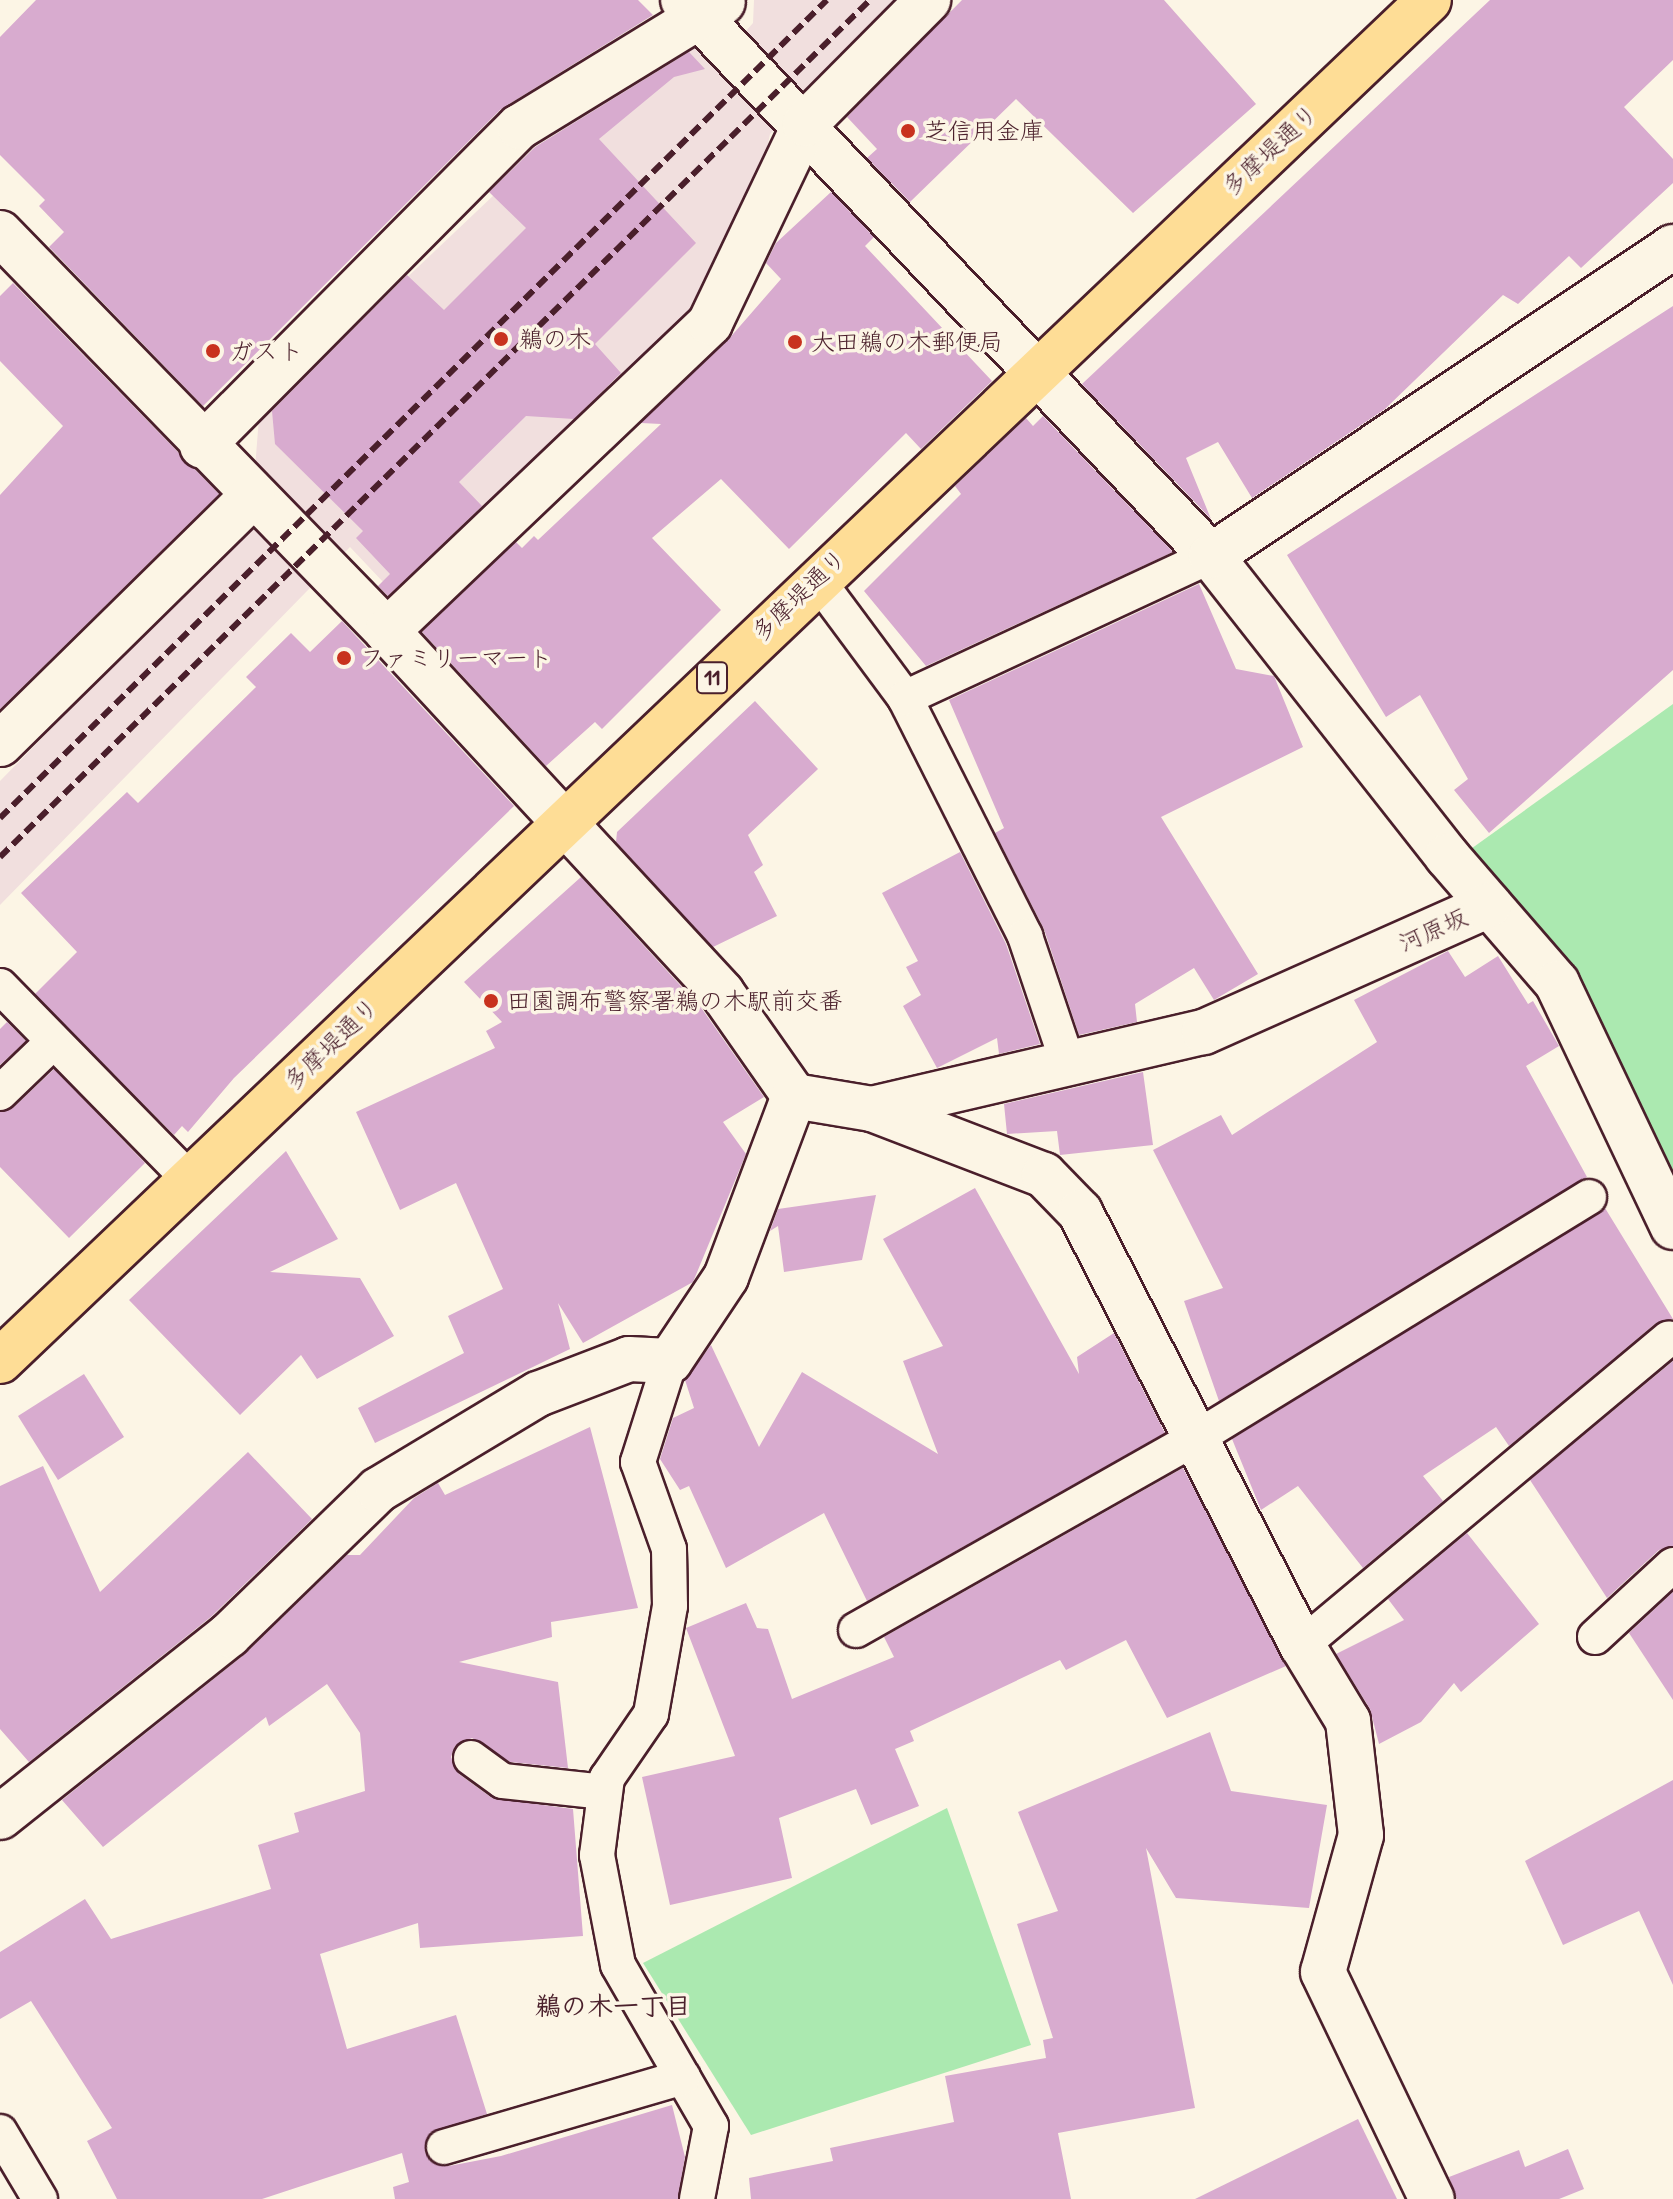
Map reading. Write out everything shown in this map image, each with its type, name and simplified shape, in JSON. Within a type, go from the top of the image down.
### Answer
[{"type":"main road","name":"多摩堤通り","points":[[0,1361],[816,578],[1423,2]]},
{"type":"street","points":[[387,631],[710,323],[805,124],[928,0]]},
{"type":"street","points":[[202,446],[519,127],[703,6],[805,124],[1211,556],[1489,905]]},
{"type":"street","points":[[1211,556],[1673,247]]},
{"type":"street","points":[[5,249],[387,631],[722,993],[794,1096],[872,1109],[1044,1175],[1080,1212],[1302,1645],[1348,1721],[1361,1835],[1323,1972],[1432,2199]]},
{"type":"street","points":[[0,744],[252,496]]},
{"type":"street","name":"河原坂","points":[[872,1109],[1204,1032],[1489,905],[1557,983],[1651,1187],[1673,1227]]},
{"type":"street","points":[[0,1817],[229,1635],[378,1490],[538,1394],[629,1359],[670,1361],[726,1277],[794,1096]]},
{"type":"lane","points":[[905,698],[1211,556]]},
{"type":"lane","points":[[816,578],[905,698],[1025,936],[1068,1064]]},
{"type":"lane","points":[[0,986],[52,1043],[189,1179]]},
{"type":"lane","points":[[0,1093],[52,1043]]},
{"type":"lane","points":[[856,1630],[1196,1438],[1589,1197]]},
{"type":"lane","points":[[1302,1645],[1669,1338]]},
{"type":"lane","points":[[670,1361],[638,1462],[669,1549],[670,1606],[651,1714],[607,1778],[597,1855],[618,1965],[711,2126],[697,2199]]},
{"type":"lane","points":[[1595,1637],[1673,1565]]},
{"type":"lane","points":[[471,1758],[503,1781],[604,1792]]},
{"type":"lane","points":[[444,2147],[683,2077]]},
{"type":"lane","points":[[0,2132],[40,2199]]},
{"type":"shaded area","points":[[754,0],[904,0],[770,134],[759,188],[702,310],[402,602],[350,547],[0,905],[0,781],[280,496],[255,468],[259,418],[594,100],[693,40],[717,64],[753,23]]},
{"type":"green space","points":[[1673,704],[1673,1215],[1468,851]]},
{"type":"green space","points":[[947,1808],[1031,2045],[751,2135],[643,1963]]},
{"type":"building","points":[[36,0],[638,0],[653,15],[501,109],[203,406],[49,247],[64,232],[39,206],[45,200],[0,155],[0,37]]},
{"type":"building","points":[[962,0],[1164,0],[1256,104],[1133,213],[1016,99],[910,202],[867,158],[877,149],[847,117]]},
{"type":"building","points":[[1490,0],[1673,0],[1673,60],[1624,107],[1673,159],[1673,183],[1581,268],[1569,256],[1518,304],[1503,295],[1385,409],[1252,498],[1218,442],[1186,458],[1211,519],[1082,384]]},
{"type":"building","points":[[689,52],[705,69],[674,77],[599,139],[696,243],[595,344],[621,373],[574,419],[526,416],[459,482],[482,506],[388,596],[378,586],[390,574],[356,538],[363,531],[275,444],[272,411],[407,275],[444,310],[526,228],[489,192],[535,147]]},
{"type":"building","points":[[831,192],[874,237],[865,246],[992,381],[921,449],[906,433],[789,549],[721,479],[652,538],[721,610],[602,729],[595,722],[546,766],[422,632],[516,542],[522,548],[534,536],[538,540],[661,424],[641,423],[727,341],[781,279],[766,263],[776,243]]},
{"type":"building","points":[[13,283],[219,494],[0,709],[0,495],[63,426],[0,361],[0,296]]},
{"type":"building","points":[[1673,306],[1673,670],[1489,833],[1454,790],[1468,779],[1420,695],[1386,717],[1287,555]]},
{"type":"building","points":[[1043,416],[1173,552],[926,666],[864,591],[961,494],[955,486],[1026,418],[1033,426]]},
{"type":"building","points":[[1199,584],[1236,669],[1274,676],[1303,747],[1161,817],[1258,974],[1214,1000],[1194,968],[1135,1004],[1137,1022],[1079,1035],[1044,929],[995,833],[1004,828],[949,700]]},
{"type":"building","points":[[342,621],[514,806],[234,1078],[188,1132],[182,1126],[174,1135],[35,994],[77,952],[21,893],[127,792],[138,803],[256,687],[246,677],[291,633],[310,652]]},
{"type":"building","points":[[755,701],[818,769],[748,835],[763,865],[754,872],[777,916],[713,947],[616,842],[617,832]]},
{"type":"building","points":[[960,852],[1006,944],[1040,1044],[999,1054],[997,1038],[937,1068],[903,1006],[921,995],[906,967],[918,961],[882,893]]},
{"type":"building","points":[[581,877],[702,1009],[764,1097],[723,1122],[746,1154],[693,1282],[583,1343],[558,1303],[570,1349],[375,1443],[358,1408],[464,1353],[448,1316],[503,1289],[456,1183],[400,1210],[356,1112],[495,1048],[486,1031],[502,1022],[464,982]]},
{"type":"building","points":[[1448,951],[1465,977],[1498,956],[1528,1004],[1533,1001],[1559,1046],[1526,1066],[1587,1177],[1219,1401],[1184,1301],[1223,1288],[1153,1150],[1221,1115],[1232,1135],[1377,1042],[1354,1000]]},
{"type":"building","points":[[7,1022],[26,1041],[0,1065],[0,1029]]},
{"type":"building","points":[[54,1069],[145,1163],[69,1238],[0,1167],[0,1112],[14,1107]]},
{"type":"building","points":[[1143,1072],[1153,1145],[1060,1155],[1057,1131],[1007,1134],[1004,1104]]},
{"type":"building","points":[[286,1151],[338,1239],[270,1272],[360,1278],[394,1336],[317,1379],[301,1355],[240,1415],[129,1300]]},
{"type":"building","points":[[975,1188],[1079,1374],[1077,1357],[1114,1333],[1165,1433],[867,1601],[824,1513],[726,1568],[689,1486],[680,1490],[660,1459],[673,1418],[694,1408],[685,1380],[711,1345],[759,1447],[802,1372],[938,1454],[903,1361],[943,1346],[883,1239]]},
{"type":"building","points":[[876,1195],[862,1260],[784,1272],[778,1226],[770,1231],[778,1209]]},
{"type":"building","points":[[1605,1208],[1673,1319],[1656,1323],[1509,1446],[1496,1427],[1423,1476],[1443,1501],[1363,1568],[1298,1486],[1261,1510],[1232,1439]]},
{"type":"building","points":[[1673,1361],[1673,1546],[1659,1550],[1607,1598],[1530,1480]]},
{"type":"building","points":[[84,1374],[124,1437],[58,1480],[18,1416]]},
{"type":"building","points":[[590,1427],[638,1608],[551,1622],[552,1637],[459,1662],[558,1682],[568,1768],[510,1762],[472,1738],[455,1746],[451,1757],[459,1774],[492,1798],[573,1809],[583,1936],[420,1948],[418,1923],[320,1954],[347,2049],[456,2015],[487,2114],[430,2133],[425,2152],[431,2162],[449,2166],[501,2156],[672,2105],[685,2157],[678,2199],[395,2199],[393,2187],[409,2182],[402,2153],[262,2199],[117,2199],[87,2141],[112,2128],[31,2001],[0,2019],[0,1952],[85,1899],[111,1939],[271,1889],[258,1845],[299,1832],[294,1813],[365,1791],[360,1733],[327,1684],[269,1726],[266,1717],[103,1847],[62,1800],[245,1654],[347,1555],[360,1555],[414,1498],[438,1483],[445,1495]]},
{"type":"building","points":[[248,1452],[312,1519],[212,1616],[29,1762],[0,1729],[0,1486],[43,1466],[100,1592]]},
{"type":"building","points":[[1183,1468],[1286,1666],[1167,1718],[1126,1640],[1066,1670],[1060,1660],[910,1731],[914,1741],[895,1749],[919,1806],[871,1825],[856,1789],[779,1818],[792,1878],[670,1905],[642,1777],[735,1756],[686,1628],[746,1603],[757,1628],[768,1629],[792,1699],[894,1657],[884,1637]]},
{"type":"building","points":[[1467,1533],[1539,1624],[1461,1692],[1454,1683],[1421,1722],[1379,1744],[1370,1709],[1336,1654],[1404,1620],[1388,1599]]},
{"type":"building","points":[[1673,1592],[1673,1700],[1629,1633]]},
{"type":"building","points":[[1210,1732],[1231,1791],[1327,1805],[1309,1908],[1176,1898],[1146,1848],[1195,2108],[1058,2133],[1071,2199],[751,2199],[749,2178],[833,2161],[830,2148],[954,2122],[945,2076],[1046,2058],[1043,2040],[1053,2038],[1017,1924],[1058,1911],[1018,1812]]},
{"type":"building","points":[[1673,1780],[1673,1985],[1639,1911],[1563,1945],[1525,1861]]},
{"type":"building","points":[[1358,2119],[1397,2199],[1195,2199]]},
{"type":"building","points":[[1568,2149],[1584,2189],[1559,2199],[1457,2199],[1449,2177],[1519,2150],[1525,2167]]},
{"type":"railway","points":[[0,818],[827,0]]},
{"type":"railway","points":[[0,857],[870,0]]},
{"type":"place","name":"芝信用金庫","points":[[908,131]]},
{"type":"place","name":"鵜の木","points":[[501,339]]},
{"type":"place","name":"大田鵜の木郵便局","points":[[795,342]]},
{"type":"place","name":"ガスト","points":[[213,351]]},
{"type":"place","name":"ファミリーマート","points":[[344,658]]},
{"type":"place","name":"田園調布警察署鵜の木駅前交番","points":[[491,1001]]},
{"type":"district","name":"鵜の木一丁目","points":[[613,2006]]}]
